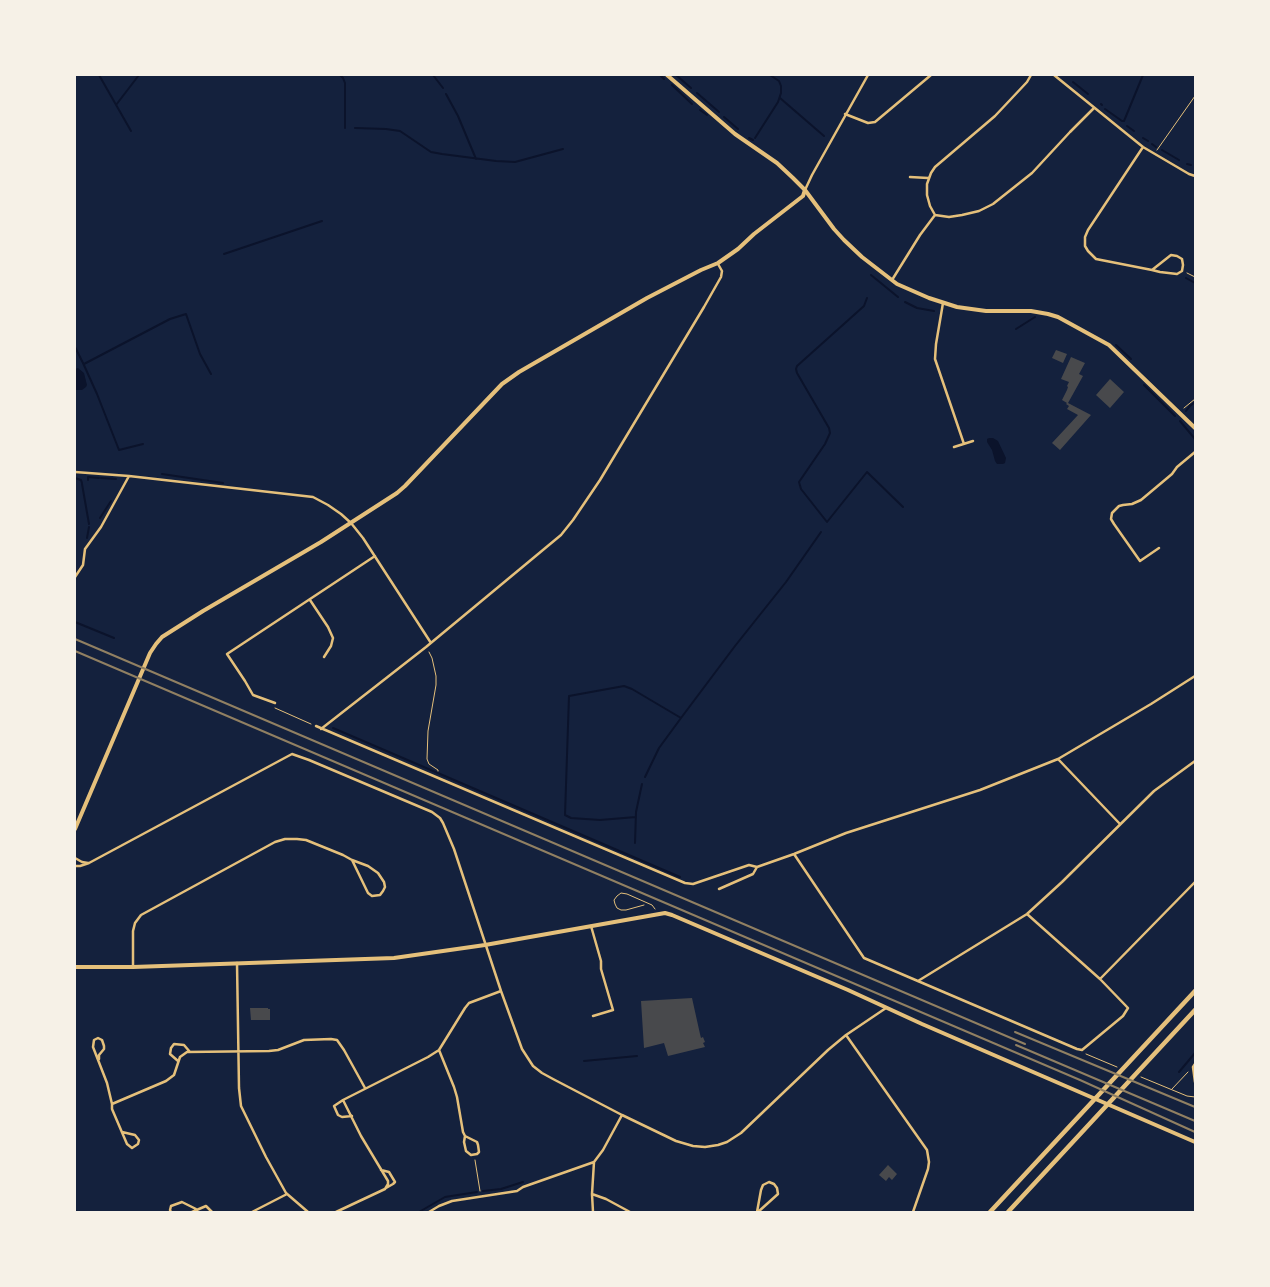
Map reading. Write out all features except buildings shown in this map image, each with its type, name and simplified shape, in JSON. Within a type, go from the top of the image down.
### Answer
[{"type":"highway","points":[[990,1212],[1195,991]]},
{"type":"highway","points":[[1008,1212],[1195,1010]]},
{"type":"street","points":[[667,75],[735,134],[777,163],[805,190],[844,240],[862,257],[892,280],[903,287],[957,307],[978,310],[1023,310],[1058,317],[1109,345],[1195,428]]},
{"type":"street","points":[[75,829],[150,653],[158,640],[397,493],[502,384],[563,346],[647,298],[718,263],[738,249],[754,234],[803,196],[812,174],[868,75]]},
{"type":"street","points":[[845,114],[868,123],[875,122],[932,75]]},
{"type":"street","points":[[935,215],[930,206],[927,184],[935,168],[995,116],[1027,82],[1031,75]]},
{"type":"street","points":[[1054,75],[1143,147],[1195,176]]},
{"type":"street","points":[[935,215],[949,217],[962,215],[979,211],[994,204],[1032,173],[1094,108]]},
{"type":"street","points":[[1143,147],[1088,230],[1085,237],[1085,246],[1088,252],[1096,258],[1152,270],[1177,274],[1182,271],[1182,259],[1171,255],[1152,270]]},
{"type":"street","points":[[910,177],[929,178]]},
{"type":"street","points":[[892,280],[935,215]]},
{"type":"street","points":[[322,728],[431,643],[561,535],[600,480],[721,277],[722,272],[718,263]]},
{"type":"street","points":[[944,303],[934,352],[964,444]]},
{"type":"street","points":[[954,447],[973,441]]},
{"type":"street","points":[[1160,548],[1140,561],[1112,522],[1112,513],[1122,505],[1132,504],[1141,500],[1195,452]]},
{"type":"street","points":[[75,472],[129,476],[313,497],[328,505],[351,523],[375,556],[431,643]]},
{"type":"street","points":[[75,578],[82,564],[85,549],[101,527],[129,476]]},
{"type":"street","points":[[274,703],[253,695],[228,654],[375,556]]},
{"type":"street","points":[[310,600],[334,638],[324,657]]},
{"type":"street","points":[[316,726],[685,883],[693,884],[748,865],[757,867],[846,834],[980,790],[1058,759],[1195,676]]},
{"type":"street","points":[[75,866],[89,863],[288,755],[296,754],[432,812],[440,818],[454,849],[522,1049],[533,1066],[542,1073],[622,1115],[684,1144],[702,1147],[727,1142],[740,1133],[828,1050],[888,1008]]},
{"type":"street","points":[[1058,759],[1120,824]]},
{"type":"street","points":[[918,981],[1027,914],[1154,791],[1195,761]]},
{"type":"street","points":[[132,967],[132,931],[141,915],[275,842],[285,839],[306,840],[368,866],[378,873],[384,882],[385,887],[380,895],[372,896],[368,892],[352,860]]},
{"type":"street","points":[[794,854],[864,958],[1082,1050],[1123,1016],[1128,1008],[1027,914]]},
{"type":"street","points":[[75,858],[89,863]]},
{"type":"street","points":[[719,889],[753,874],[757,867]]},
{"type":"street","points":[[1100,980],[1195,882]]},
{"type":"street","points":[[75,967],[132,967],[394,958],[424,955],[665,913],[1195,1142]]},
{"type":"street","points":[[591,926],[613,1010],[593,1016]]},
{"type":"street","points":[[237,963],[241,1106],[287,1194],[308,1212]]},
{"type":"street","points":[[352,1116],[342,1117],[338,1115],[334,1106],[439,1050],[469,1003],[501,991]]},
{"type":"street","points":[[846,1036],[927,1150],[928,1169],[913,1212]]},
{"type":"street","points":[[98,1059],[104,1049],[102,1040],[98,1038],[92,1044],[107,1083],[112,1109],[127,1144],[132,1148],[138,1144],[139,1140],[135,1135],[122,1132]]},
{"type":"street","points":[[112,1104],[166,1082],[174,1075],[182,1056],[190,1052],[278,1050],[304,1040],[337,1040],[365,1089]]},
{"type":"street","points":[[179,1061],[170,1054],[174,1044],[182,1044],[190,1052]]},
{"type":"street","points":[[439,1050],[454,1087],[462,1132],[478,1145],[479,1152],[475,1155],[471,1155],[466,1151],[465,1136]]},
{"type":"street","points":[[1194,1065],[1195,1082]]},
{"type":"street","points":[[343,1100],[361,1136],[388,1181],[385,1189]]},
{"type":"street","points":[[593,1212],[594,1162],[603,1150],[622,1115]]},
{"type":"street","points":[[429,1212],[439,1206],[452,1202],[508,1193],[594,1162]]},
{"type":"street","points":[[336,1212],[393,1184],[394,1182],[389,1172],[382,1170]]},
{"type":"street","points":[[769,1182],[774,1184],[778,1194],[757,1212],[763,1185],[769,1182]]},
{"type":"street","points":[[252,1212],[287,1194]]},
{"type":"street","points":[[592,1194],[630,1212]]},
{"type":"street","points":[[171,1212],[171,1206],[182,1202],[196,1209]]},
{"type":"street","points":[[192,1212],[206,1206],[212,1212]]},
{"type":"path","points":[[1154,154],[1195,96]]},
{"type":"path","points":[[1182,271],[1195,277]]},
{"type":"path","points":[[1179,412],[1195,400]]},
{"type":"path","points":[[426,647],[432,658],[436,685],[428,731],[426,759],[438,771]]},
{"type":"path","points":[[274,703],[275,708],[316,726]]},
{"type":"path","points":[[644,905],[621,910],[617,908],[614,900],[621,893],[626,894],[652,905],[656,914]]},
{"type":"path","points":[[1171,1089],[1194,1065]]},
{"type":"path","points":[[475,1155],[481,1196]]},
{"type":"water","points":[[78,368],[84,373],[87,385],[82,390],[75,390],[75,369]]},
{"type":"water","points":[[989,438],[998,441],[1006,458],[1005,463],[997,464],[995,461],[992,450],[987,442]]},
{"type":"waterway","points":[[99,75],[131,131]]},
{"type":"waterway","points":[[116,105],[139,75]]},
{"type":"waterway","points":[[340,75],[345,83],[345,128]]},
{"type":"waterway","points":[[433,75],[443,88]]},
{"type":"waterway","points":[[660,75],[664,79]]},
{"type":"waterway","points":[[676,75],[691,88]]},
{"type":"waterway","points":[[755,138],[778,102],[781,93],[779,81],[770,75]]},
{"type":"waterway","points":[[1105,109],[1124,121],[1143,75]]},
{"type":"waterway","points":[[1073,82],[1088,94]]},
{"type":"waterway","points":[[672,85],[692,104]]},
{"type":"waterway","points":[[697,93],[719,112]]},
{"type":"waterway","points":[[446,94],[458,116],[476,159]]},
{"type":"waterway","points":[[780,98],[824,136]]},
{"type":"waterway","points":[[700,110],[707,115]]},
{"type":"waterway","points":[[724,117],[738,129]]},
{"type":"waterway","points":[[1127,126],[1134,131]]},
{"type":"waterway","points":[[355,128],[400,131],[431,152],[496,161],[515,162],[563,149]]},
{"type":"waterway","points":[[749,138],[753,140]]},
{"type":"waterway","points":[[1143,138],[1148,141]]},
{"type":"waterway","points":[[1152,144],[1156,147]]},
{"type":"waterway","points":[[1162,150],[1179,160]]},
{"type":"waterway","points":[[1187,164],[1191,165]]},
{"type":"waterway","points":[[224,254],[322,221]]},
{"type":"waterway","points":[[871,275],[898,297]]},
{"type":"waterway","points":[[1186,278],[1195,283]]},
{"type":"waterway","points":[[867,298],[864,306],[797,366],[797,373],[829,428],[830,433],[825,444],[799,482],[801,489],[827,522],[867,472],[903,507]]},
{"type":"waterway","points":[[905,302],[917,308],[934,311]]},
{"type":"waterway","points":[[84,364],[170,319],[186,314],[200,354],[211,374]]},
{"type":"waterway","points":[[1016,329],[1035,317]]},
{"type":"waterway","points":[[1116,345],[1131,359]]},
{"type":"waterway","points":[[75,347],[97,394],[119,450],[143,444]]},
{"type":"waterway","points":[[1144,385],[1175,416]]},
{"type":"waterway","points":[[1186,411],[1195,402]]},
{"type":"waterway","points":[[1180,421],[1195,439]]},
{"type":"waterway","points":[[162,474],[223,483]]},
{"type":"waterway","points":[[88,480],[88,477],[99,478]]},
{"type":"waterway","points":[[75,478],[81,480],[82,483]]},
{"type":"waterway","points":[[101,478],[116,479]]},
{"type":"waterway","points":[[82,484],[89,524]]},
{"type":"waterway","points":[[100,518],[111,501]]},
{"type":"waterway","points":[[87,538],[89,527]]},
{"type":"waterway","points":[[636,817],[600,820],[571,818],[565,815],[569,696],[624,686],[681,718],[786,582],[821,532]]},
{"type":"waterway","points":[[75,622],[114,638]]},
{"type":"waterway","points":[[645,777],[659,748],[681,718]]},
{"type":"waterway","points":[[333,728],[680,877]]},
{"type":"waterway","points":[[635,843],[636,812],[642,784]]},
{"type":"waterway","points":[[1179,1072],[1195,1053]]},
{"type":"waterway","points":[[584,1061],[637,1056]]},
{"type":"waterway","points":[[483,1191],[501,1189],[523,1182]]},
{"type":"waterway","points":[[419,1212],[445,1197],[477,1192]]},
{"type":"railway","points":[[75,639],[1025,1044]]},
{"type":"railway","points":[[75,651],[1080,1080],[1195,1132]]},
{"type":"railway","points":[[1015,1032],[1195,1107]]},
{"type":"railway","points":[[1016,1045],[1195,1121]]}]
